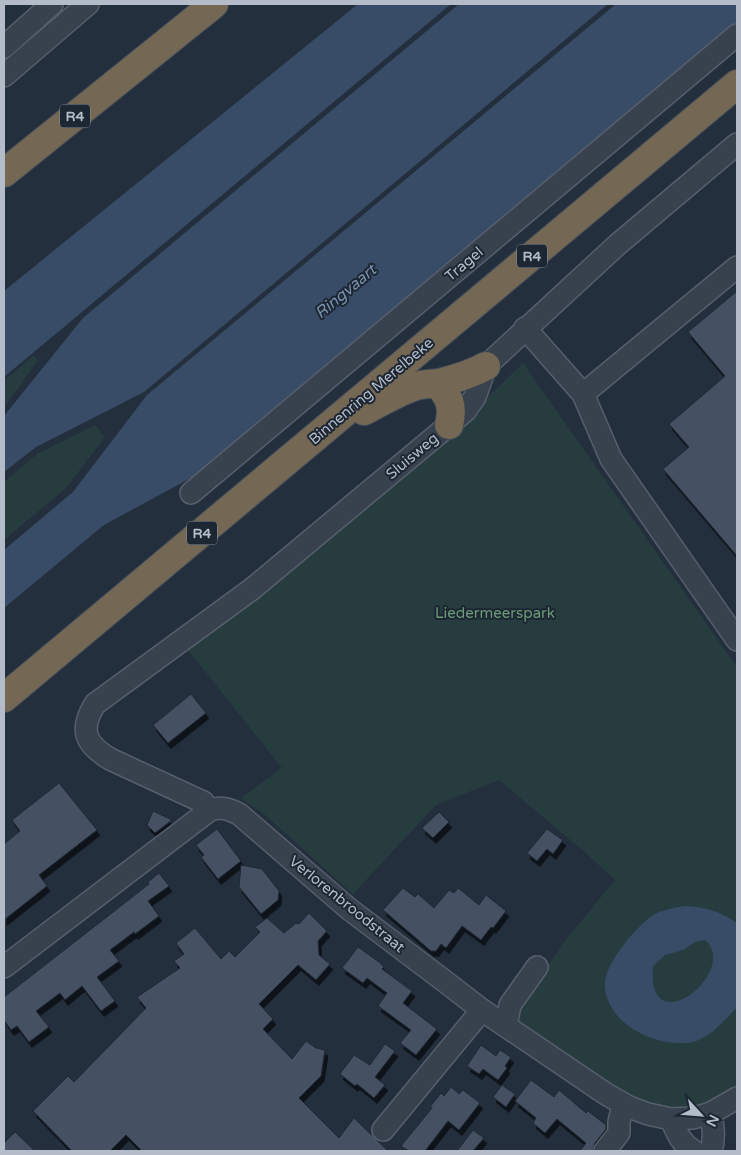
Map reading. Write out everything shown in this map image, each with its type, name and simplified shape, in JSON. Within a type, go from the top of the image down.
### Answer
[{"type":"highway","points":[[146,59],[158,33],[177,16],[186,4]]},
{"type":"highway","name":"R4","points":[[4,173],[214,4]]},
{"type":"highway","name":"Binnenring Merelbeke","points":[[4,698],[737,84]]},
{"type":"highway","name":"R4","points":[[326,428],[416,386],[438,383],[486,366]]},
{"type":"highway","points":[[438,383],[448,398],[452,412],[450,424]]},
{"type":"street","points":[[4,47],[52,4]]},
{"type":"street","points":[[4,76],[88,4]]},
{"type":"street","name":"Tragel","points":[[192,493],[737,35]]},
{"type":"street","name":"Sluisweg","points":[[210,810],[204,802],[110,759],[97,751],[88,741],[86,730],[88,715],[95,704],[252,589],[450,424],[466,410],[475,397],[486,366],[616,245],[737,144]]},
{"type":"street","points":[[583,394],[737,267]]},
{"type":"street","points":[[525,328],[583,394],[611,459],[737,640]]},
{"type":"street","name":"Verlorenbroodstraat","points":[[210,810],[226,808],[240,814],[349,910],[482,1010],[606,1094],[624,1104],[648,1114],[671,1119],[692,1118],[711,1113],[737,1098]]},
{"type":"street","points":[[4,967],[210,810]]},
{"type":"street","points":[[506,1026],[510,1005],[537,967]]},
{"type":"street","points":[[383,1130],[482,1010]]},
{"type":"street","points":[[605,1151],[619,1133],[619,1122],[624,1104]]},
{"type":"street","points":[[711,1113],[714,1127],[714,1142],[711,1151]]},
{"type":"street","points":[[671,1119],[678,1136],[686,1147],[694,1151]]},
{"type":"green space","points":[[33,356],[38,360],[4,408],[4,381]]},
{"type":"green space","name":"Liedermeerspark","points":[[523,363],[737,667],[737,1093],[710,1110],[648,1110],[509,1024],[564,942],[615,880],[580,848],[499,780],[436,805],[353,894],[264,814],[241,798],[282,768],[188,650],[459,425]]},
{"type":"green space","points":[[95,425],[105,437],[66,488],[4,540],[4,482],[37,454]]},
{"type":"water","points":[[358,4],[451,4],[4,377],[4,291]]},
{"type":"water","points":[[459,4],[608,4],[144,392],[36,447],[4,472],[4,416],[83,318]]},
{"type":"water","name":"Ringvaart","points":[[616,4],[737,4],[737,27],[211,467],[104,525],[4,608],[4,550],[73,492],[147,395]]},
{"type":"water","points":[[684,906],[712,910],[737,923],[737,1007],[712,1032],[700,1040],[686,1043],[657,1040],[633,1029],[614,1012],[605,988],[609,969],[630,936],[655,914]],"holes":[[[705,940],[713,953],[711,969],[703,983],[690,995],[676,1002],[663,1000],[655,989],[653,966],[665,955],[683,950],[695,942]]]},
{"type":"building","points":[[737,291],[737,556],[663,469],[689,447],[669,424],[725,376],[688,332]]},
{"type":"building","points":[[191,694],[206,713],[168,743],[153,725]]},
{"type":"building","points":[[59,783],[97,830],[39,875],[47,886],[4,920],[4,844],[20,831],[12,820]]},
{"type":"building","points":[[153,811],[172,820],[155,833],[147,825]]},
{"type":"building","points":[[439,812],[449,822],[433,838],[422,828]]},
{"type":"building","points":[[217,829],[241,861],[218,879],[201,857],[204,855],[196,845]]},
{"type":"building","points":[[547,829],[563,840],[553,854],[547,849],[537,861],[527,853]]},
{"type":"building","points":[[241,865],[262,869],[279,891],[278,900],[261,914],[239,887]]},
{"type":"building","points":[[159,873],[169,886],[148,901],[159,916],[110,950],[119,961],[97,977],[115,1001],[101,1011],[82,986],[65,1000],[60,993],[36,1011],[49,1027],[29,1042],[17,1026],[11,1030],[4,1020],[4,997],[149,884],[148,882]]},
{"type":"building","points":[[403,888],[415,897],[418,894],[434,908],[449,890],[454,893],[458,888],[479,905],[486,895],[506,911],[481,940],[462,926],[446,948],[441,944],[436,951],[431,951],[383,910]]},
{"type":"building","points":[[309,913],[327,931],[318,941],[319,955],[330,964],[316,980],[298,965],[259,1004],[273,1019],[263,1029],[292,1059],[306,1041],[316,1048],[325,1050],[321,1076],[299,1098],[339,1138],[354,1118],[388,1151],[142,1151],[126,1135],[110,1151],[72,1151],[33,1111],[68,1076],[74,1082],[146,1008],[137,997],[180,968],[174,961],[184,954],[176,943],[195,928],[221,959],[229,951],[235,957],[260,932],[255,927],[267,918],[284,933],[296,923],[299,924]]},
{"type":"building","points":[[358,947],[379,962],[384,967],[382,969],[412,991],[403,1003],[437,1029],[416,1055],[400,1043],[411,1030],[378,1006],[387,993],[367,978],[363,983],[342,968]]},
{"type":"building","points":[[385,1044],[395,1051],[375,1077],[385,1085],[374,1098],[357,1084],[355,1086],[340,1074],[354,1055],[370,1065]]},
{"type":"building","points":[[481,1045],[496,1056],[500,1050],[511,1057],[505,1066],[507,1068],[498,1080],[483,1069],[479,1074],[467,1066]]},
{"type":"building","points":[[531,1080],[554,1097],[559,1090],[586,1113],[588,1111],[606,1125],[606,1129],[595,1143],[593,1151],[580,1151],[586,1143],[557,1119],[545,1133],[533,1123],[536,1118],[515,1101]]},
{"type":"building","points":[[502,1085],[515,1094],[506,1107],[493,1097]]},
{"type":"building","points":[[451,1087],[459,1094],[463,1090],[480,1103],[459,1130],[448,1121],[425,1151],[409,1151],[401,1146],[432,1108],[430,1107],[441,1093],[444,1096]]},
{"type":"building","points":[[473,1130],[484,1138],[473,1151],[457,1151]]},
{"type":"building","points":[[15,1132],[35,1151],[4,1151],[4,1143]]}]
